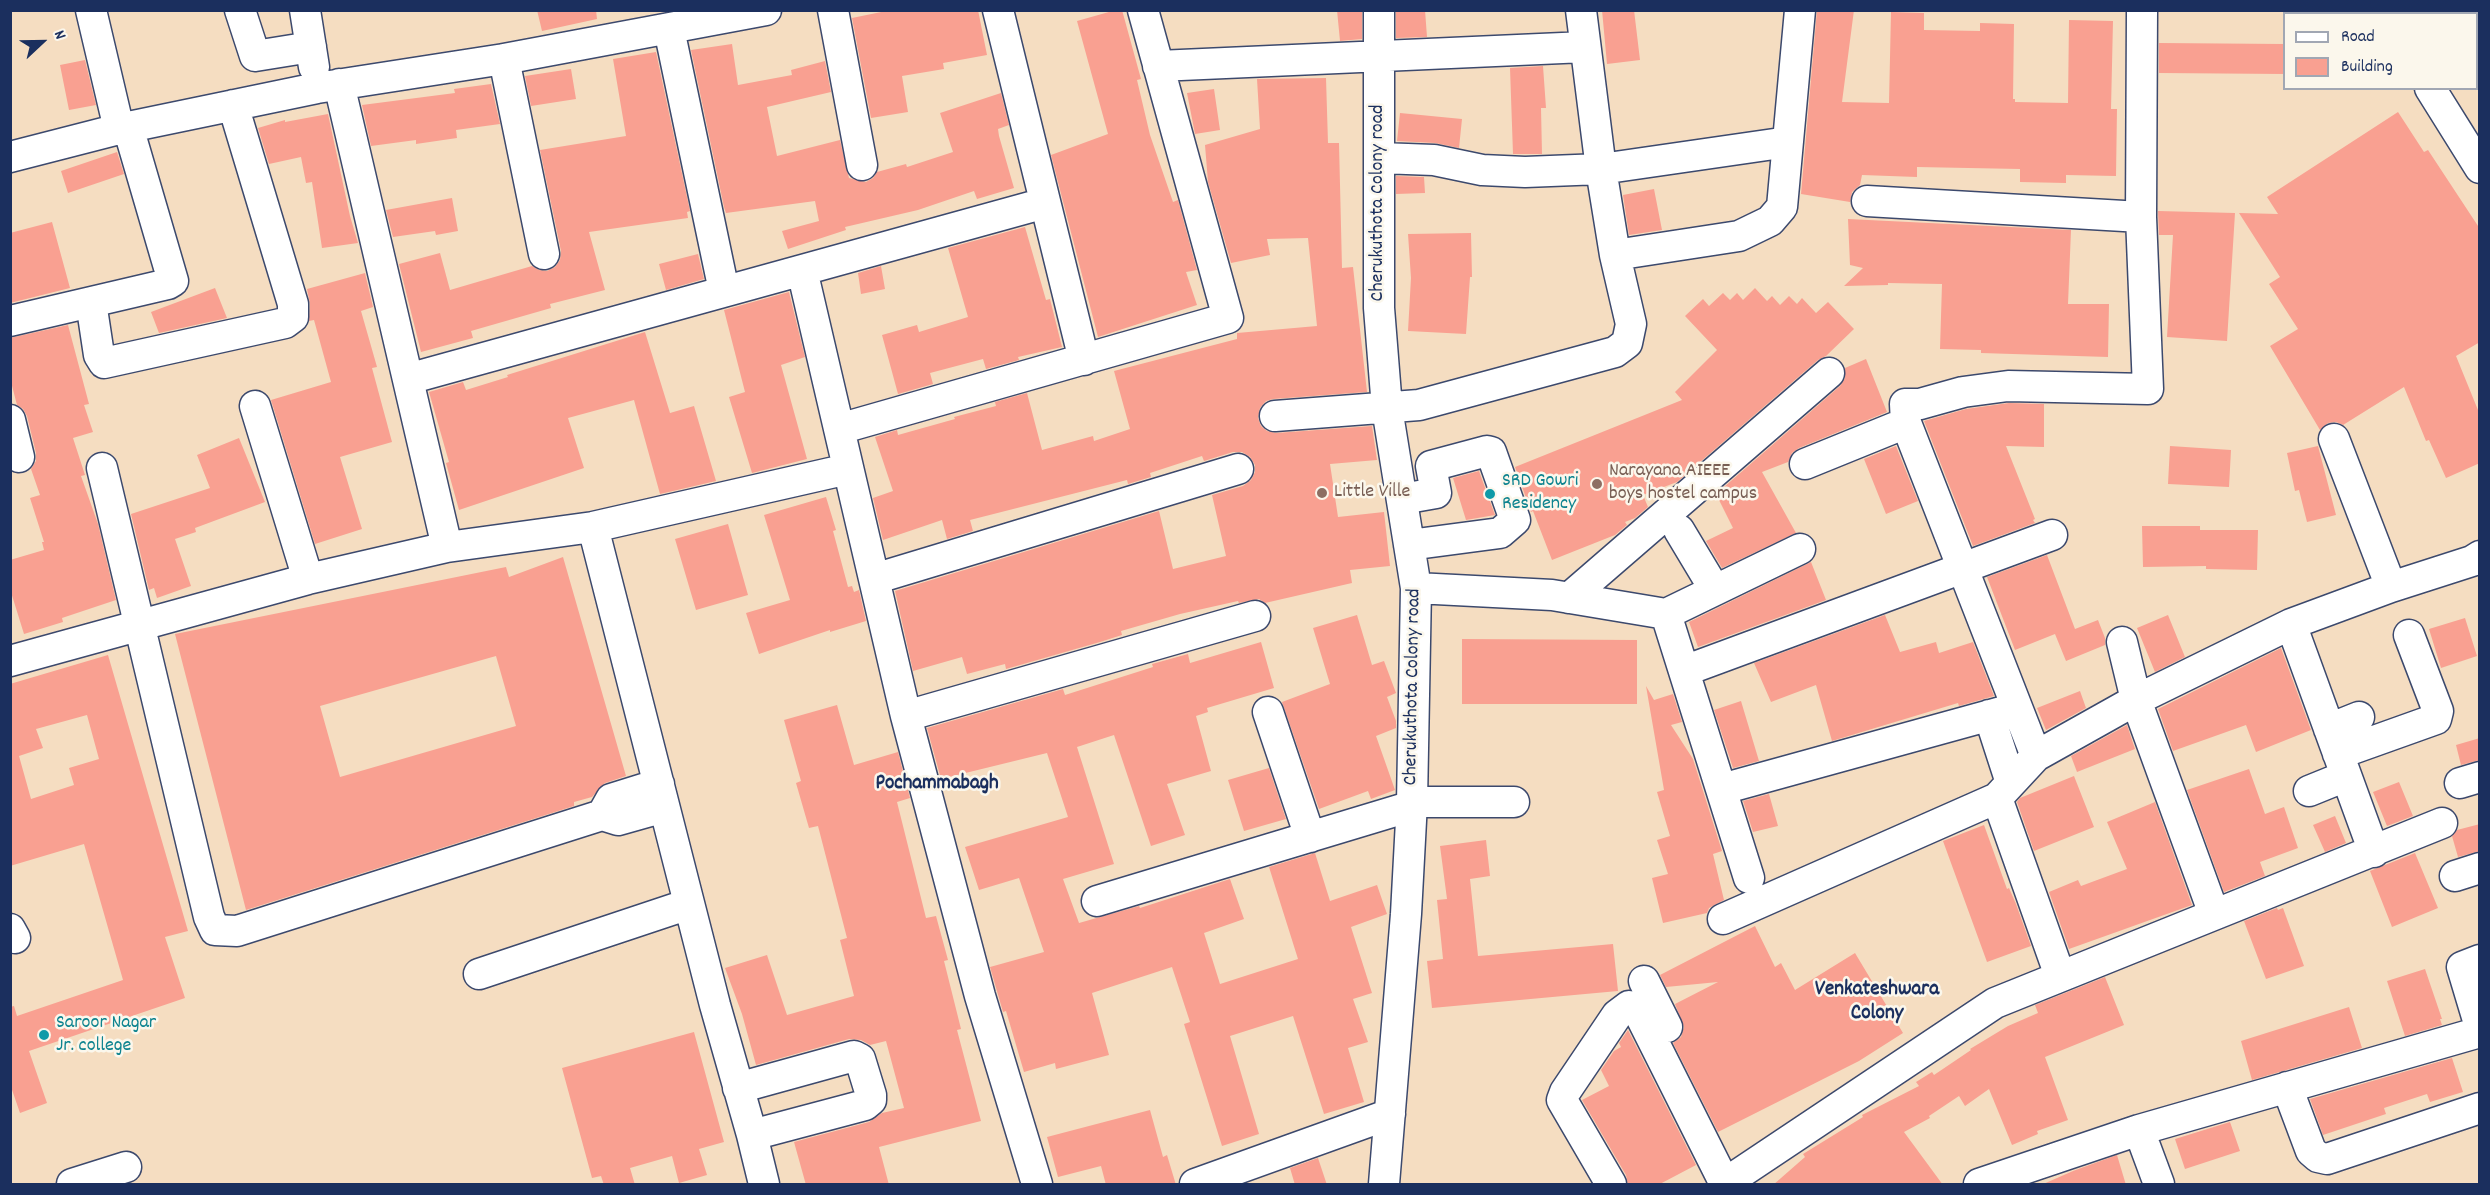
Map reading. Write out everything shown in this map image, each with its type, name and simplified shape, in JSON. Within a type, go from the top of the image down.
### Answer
[{"type":"street","points":[[10,321],[173,281],[123,128],[91,10]]},
{"type":"street","points":[[240,10],[268,98]]},
{"type":"street","points":[[305,10],[310,47],[328,86],[408,379],[447,547]]},
{"type":"street","points":[[10,157],[123,128],[328,86],[504,59],[766,10]]},
{"type":"street","points":[[833,10],[862,165]]},
{"type":"street","points":[[998,10],[1084,360]]},
{"type":"street","points":[[839,429],[1228,318],[1143,10]]},
{"type":"street","name":"Cherukuthota Colony road","points":[[1379,10],[1378,308],[1387,408],[1416,588],[1412,804],[1406,914],[1384,1185]]},
{"type":"street","points":[[1275,416],[1419,405],[1615,352],[1628,343],[1631,324],[1615,255],[1601,169],[1581,10]]},
{"type":"street","points":[[1615,255],[1739,236],[1770,221],[1782,207],[1800,10]]},
{"type":"street","points":[[2060,976],[2004,790],[2002,711],[1962,568],[1906,423],[1905,404],[1920,404],[1963,392],[2008,386],[2148,389],[2141,217],[2142,10]]},
{"type":"street","points":[[669,29],[724,291]]},
{"type":"street","points":[[255,56],[310,47]]},
{"type":"street","points":[[1158,66],[1585,47]]},
{"type":"street","points":[[504,59],[544,254]]},
{"type":"street","points":[[2431,90],[2480,168]]},
{"type":"street","points":[[90,302],[99,355],[104,363],[285,323],[293,317],[293,304],[233,105]]},
{"type":"street","points":[[1380,158],[1434,160],[1482,170],[1525,172],[1601,169],[1788,142]]},
{"type":"street","points":[[1867,201],[2141,217]]},
{"type":"street","points":[[408,379],[1045,203]]},
{"type":"street","points":[[802,270],[906,717],[980,996],[1037,1185]]},
{"type":"street","points":[[1569,598],[1828,373]]},
{"type":"street","points":[[255,406],[308,579]]},
{"type":"street","points":[[10,420],[19,457]]},
{"type":"street","points":[[1805,464],[1906,423]]},
{"type":"street","points":[[2334,439],[2391,587]]},
{"type":"street","points":[[1402,499],[1436,493],[1431,466],[1487,451],[1491,452],[1515,520],[1500,533],[1409,545]]},
{"type":"street","points":[[102,468],[209,917],[215,930],[237,931],[602,815],[611,799],[662,796]]},
{"type":"street","points":[[10,661],[308,579],[447,547],[593,527],[848,468]]},
{"type":"street","points":[[874,579],[1238,469]]},
{"type":"street","points":[[593,527],[689,904],[764,1185]]},
{"type":"street","points":[[1679,530],[1715,590]]},
{"type":"street","points":[[1684,671],[2052,535]]},
{"type":"street","points":[[1416,588],[1552,595],[1666,614],[1800,549]]},
{"type":"street","points":[[1723,919],[2004,790],[2036,756],[2136,700],[2291,624],[2391,587],[2477,561]]},
{"type":"street","points":[[1666,614],[1749,879]]},
{"type":"street","points":[[906,717],[1255,616]]},
{"type":"street","points":[[2291,624],[2348,740],[2374,852]]},
{"type":"street","points":[[2309,791],[2348,740],[2436,719],[2438,711],[2409,635]]},
{"type":"street","points":[[2122,642],[2136,700],[2214,914]]},
{"type":"street","points":[[2002,711],[2036,756]]},
{"type":"street","points":[[1722,789],[2002,711]]},
{"type":"street","points":[[1269,712],[1310,837]]},
{"type":"street","points":[[1097,901],[1412,804],[1514,802]]},
{"type":"street","points":[[1730,1180],[1995,1003],[2442,824]]},
{"type":"street","points":[[479,974],[689,904]]},
{"type":"street","points":[[2471,963],[2480,1027]]},
{"type":"street","points":[[1644,981],[1730,1180]]},
{"type":"street","points":[[1611,1185],[1562,1100],[1564,1092],[1617,1015],[1629,1006],[1636,1007],[1730,1180]]},
{"type":"street","points":[[1979,1185],[2054,1173],[2139,1130],[2480,1032]]},
{"type":"street","points":[[738,1088],[854,1056],[860,1059],[863,1065],[871,1095],[871,1100],[865,1105],[752,1135]]},
{"type":"street","points":[[2287,1087],[2311,1151],[2318,1157],[2328,1159],[2480,1108]]},
{"type":"street","points":[[1195,1185],[1390,1114]]},
{"type":"street","points":[[2139,1130],[2159,1185]]},
{"type":"street","points":[[72,1185],[126,1167]]},
{"type":"building","points":[[537,10],[596,10],[597,19],[542,31]]},
{"type":"building","points":[[891,10],[978,10],[987,55],[943,63],[944,69],[902,76],[908,112],[871,118],[852,18]]},
{"type":"building","points":[[1122,10],[1141,79],[1137,80],[1150,135],[1173,202],[1178,200],[1197,270],[1186,272],[1197,305],[1098,337],[1051,155],[1108,134],[1077,21]]},
{"type":"building","points":[[1337,10],[1362,10],[1362,39],[1340,41]]},
{"type":"building","points":[[1396,10],[1425,10],[1427,37],[1396,38]]},
{"type":"building","points":[[1602,10],[1634,10],[1640,60],[1607,64]]},
{"type":"building","points":[[1817,10],[1854,10],[1842,102],[1889,103],[1891,12],[1924,13],[1924,30],[1980,31],[1980,23],[2014,24],[2013,99],[2015,102],[2068,103],[2069,20],[2113,21],[2111,109],[2117,109],[2116,176],[2066,175],[2066,183],[2020,182],[2020,169],[1917,167],[1917,177],[1862,175],[1860,185],[1852,192],[1850,202],[1801,194]]},
{"type":"building","points":[[2159,43],[2283,44],[2283,74],[2159,73]]},
{"type":"building","points":[[732,44],[738,85],[792,75],[791,70],[825,61],[831,92],[767,107],[777,156],[840,140],[849,178],[866,182],[877,172],[906,164],[907,167],[953,152],[940,113],[1001,93],[1009,125],[998,129],[1014,188],[977,199],[974,191],[918,210],[845,227],[846,230],[788,249],[782,231],[819,221],[815,201],[726,213],[724,207],[691,50]]},
{"type":"building","points":[[656,52],[690,211],[687,212],[688,218],[589,232],[605,290],[550,304],[551,308],[471,331],[473,338],[421,352],[399,264],[440,253],[450,290],[532,266],[547,271],[555,267],[560,260],[561,251],[540,150],[626,136],[613,59]]},
{"type":"building","points":[[85,60],[96,105],[69,110],[60,65]]},
{"type":"building","points":[[1543,66],[1546,108],[1541,108],[1542,154],[1513,154],[1510,68]]},
{"type":"building","points":[[571,69],[576,99],[531,106],[525,76]]},
{"type":"building","points":[[1326,78],[1328,143],[1339,143],[1342,268],[1353,267],[1367,392],[1273,399],[1266,401],[1260,408],[1258,418],[1261,426],[1267,431],[1276,433],[1372,426],[1377,460],[1330,464],[1338,517],[1384,512],[1390,566],[1350,570],[1352,583],[1265,603],[1259,599],[1239,603],[1238,601],[1180,614],[1121,631],[1122,635],[1100,642],[1006,669],[1005,664],[967,674],[962,657],[913,671],[895,591],[1159,511],[1173,569],[1226,556],[1212,495],[1243,486],[1251,480],[1255,472],[1255,465],[1250,457],[1242,452],[1233,452],[1204,461],[1202,456],[1150,473],[1151,477],[1128,484],[1127,480],[970,520],[973,531],[947,539],[942,520],[883,540],[873,498],[893,491],[875,437],[897,430],[898,435],[955,419],[954,417],[996,406],[995,402],[1027,393],[1042,450],[1093,436],[1094,441],[1130,429],[1114,371],[1237,339],[1237,333],[1317,326],[1308,238],[1267,239],[1270,255],[1231,263],[1208,182],[1205,145],[1260,129],[1257,79]]},
{"type":"building","points":[[491,84],[500,124],[456,130],[457,138],[416,144],[416,140],[371,146],[362,105],[455,93],[454,89]]},
{"type":"building","points":[[1214,89],[1220,130],[1195,134],[1187,93]]},
{"type":"building","points":[[2398,112],[2424,152],[2428,150],[2480,229],[2480,342],[2456,356],[2480,415],[2480,463],[2446,478],[2429,440],[2426,441],[2404,387],[2343,425],[2336,422],[2328,423],[2320,430],[2270,346],[2298,329],[2269,284],[2280,277],[2239,213],[2278,214],[2267,197]]},
{"type":"building","points":[[1400,113],[1462,119],[1459,148],[1435,143],[1397,141]]},
{"type":"building","points":[[328,114],[358,243],[322,248],[312,182],[306,183],[301,157],[269,164],[258,128],[285,120],[285,122]]},
{"type":"building","points":[[117,152],[124,174],[68,193],[61,171]]},
{"type":"building","points":[[1396,176],[1424,177],[1425,193],[1396,194]]},
{"type":"building","points":[[1654,189],[1662,230],[1629,235],[1623,195]]},
{"type":"building","points":[[452,198],[458,231],[436,235],[435,231],[393,237],[386,210]]},
{"type":"building","points":[[2158,211],[2235,213],[2227,341],[2167,337],[2173,235],[2159,235]]},
{"type":"building","points":[[1848,219],[2071,230],[2068,304],[2109,304],[2108,357],[1981,353],[1981,350],[1940,349],[1942,284],[1888,283],[1888,285],[1844,286],[1863,268],[1850,265]]},
{"type":"building","points":[[52,222],[70,288],[10,303],[10,233]]},
{"type":"building","points":[[1025,227],[1046,300],[1050,299],[1062,347],[1018,357],[1019,360],[986,369],[983,359],[930,373],[933,384],[898,394],[882,335],[917,325],[919,332],[968,317],[948,248]]},
{"type":"building","points":[[1471,233],[1472,277],[1470,277],[1466,334],[1408,331],[1411,278],[1408,234]]},
{"type":"building","points":[[698,254],[704,279],[666,290],[659,264]]},
{"type":"building","points":[[881,266],[885,289],[861,294],[858,273]]},
{"type":"building","points":[[365,273],[373,307],[361,311],[377,367],[372,368],[392,442],[340,457],[362,529],[315,544],[271,400],[331,382],[314,320],[309,321],[310,304],[307,289]]},
{"type":"building","points":[[215,288],[227,318],[159,333],[151,312]]},
{"type":"building","points":[[1755,288],[1767,301],[1772,296],[1780,305],[1789,296],[1797,304],[1802,298],[1816,313],[1828,302],[1854,329],[1826,356],[1818,360],[1677,482],[1643,495],[1648,507],[1635,518],[1625,522],[1627,525],[1615,535],[1552,560],[1515,467],[1682,400],[1675,392],[1717,350],[1685,316],[1703,299],[1709,306],[1723,293],[1730,300],[1737,293],[1743,300]]},
{"type":"building","points":[[789,292],[805,357],[781,365],[807,459],[752,473],[729,397],[745,392],[724,310]]},
{"type":"building","points":[[68,325],[89,404],[84,405],[93,432],[73,438],[85,475],[81,476],[98,524],[116,600],[62,618],[63,622],[24,634],[10,589],[10,560],[44,550],[42,542],[44,542],[30,498],[40,495],[31,469],[36,461],[36,453],[27,416],[17,405],[10,378],[10,338]]},
{"type":"building","points":[[645,332],[670,413],[694,406],[716,481],[660,494],[634,400],[568,418],[584,468],[459,510],[446,463],[449,462],[429,392],[463,382],[466,390]]},
{"type":"building","points":[[1866,359],[1887,412],[1799,448],[1792,453],[1788,462],[1762,472],[1796,533],[1722,568],[1706,541],[1733,528],[1716,494],[1840,386],[1845,378],[1845,368]]},
{"type":"building","points":[[2009,403],[2044,404],[2044,447],[2006,446],[2035,523],[1973,546],[1924,421],[1966,409]]},
{"type":"building","points":[[239,438],[265,502],[195,528],[196,532],[175,539],[191,586],[157,598],[154,588],[149,590],[131,514],[210,488],[197,455]]},
{"type":"building","points":[[1896,446],[1918,501],[1886,514],[1864,459]]},
{"type":"building","points":[[2170,446],[2231,450],[2229,487],[2168,484]]},
{"type":"building","points":[[2318,446],[2336,515],[2307,522],[2299,490],[2295,491],[2287,453]]},
{"type":"building","points":[[1479,471],[1495,515],[1466,520],[1453,478]]},
{"type":"building","points":[[826,497],[836,530],[833,531],[848,587],[852,586],[854,592],[859,590],[866,621],[830,632],[830,630],[759,654],[746,613],[790,600],[764,515]]},
{"type":"building","points":[[728,524],[748,595],[696,610],[675,539]]},
{"type":"building","points":[[2142,526],[2200,526],[2200,530],[2258,530],[2257,570],[2206,569],[2206,566],[2143,567]]},
{"type":"building","points":[[2047,555],[2075,629],[2098,620],[2105,638],[2105,645],[2066,661],[2055,634],[2015,650],[1987,577]]},
{"type":"building","points":[[563,557],[626,776],[605,783],[592,797],[574,802],[574,806],[246,910],[175,634],[506,567],[509,577]],"holes":[[[496,656],[516,726],[340,777],[320,706]]]},
{"type":"building","points":[[1811,562],[1826,600],[1698,647],[1689,622]]},
{"type":"building","points":[[1357,615],[1372,665],[1384,661],[1396,693],[1387,697],[1396,721],[1396,728],[1376,736],[1395,790],[1371,799],[1368,791],[1319,809],[1282,702],[1330,684],[1313,628]]},
{"type":"building","points":[[1885,615],[1900,652],[1936,642],[1939,653],[1973,642],[1994,696],[1959,706],[1958,703],[1832,741],[1816,685],[1771,702],[1754,663]]},
{"type":"building","points":[[2168,615],[2185,657],[2155,672],[2137,628]]},
{"type":"building","points":[[2465,618],[2477,656],[2441,668],[2429,629]]},
{"type":"building","points":[[1462,639],[1637,640],[1637,704],[1462,704]]},
{"type":"building","points":[[1261,642],[1274,688],[1207,708],[1208,712],[1196,716],[1211,771],[1167,784],[1185,835],[1151,846],[1114,735],[1077,747],[1114,864],[1063,879],[1079,923],[1139,906],[1140,908],[1230,879],[1244,919],[1204,933],[1220,984],[1298,959],[1269,867],[1315,853],[1330,901],[1377,885],[1387,914],[1351,927],[1372,993],[1353,999],[1368,1042],[1348,1048],[1364,1102],[1324,1114],[1293,1016],[1230,1036],[1259,1134],[1222,1146],[1184,1024],[1190,1022],[1172,967],[1092,993],[1109,1055],[1056,1069],[1055,1063],[1024,1072],[990,967],[1044,952],[1019,878],[979,890],[965,847],[1068,817],[1047,753],[941,779],[927,728],[1063,689],[1065,695],[1153,667],[1152,664],[1188,654],[1190,663]]},
{"type":"building","points":[[2281,648],[2311,730],[2256,752],[2246,725],[2173,751],[2158,709]]},
{"type":"building","points":[[108,655],[188,931],[165,937],[185,998],[29,1051],[47,1103],[20,1113],[10,1084],[10,1007],[14,1006],[17,1016],[123,980],[84,844],[10,866],[10,684]],"holes":[[[87,715],[99,759],[69,768],[74,785],[31,799],[19,756],[43,748],[36,729]]]},
{"type":"building","points":[[1646,686],[1654,700],[1673,694],[1682,722],[1671,725],[1693,759],[1722,851],[1713,854],[1724,900],[1709,908],[1707,913],[1663,923],[1652,878],[1668,874],[1657,840],[1670,836],[1657,792],[1664,790]]},
{"type":"building","points":[[2080,691],[2086,708],[2046,730],[2037,708]]},
{"type":"building","points":[[1741,701],[1759,761],[1733,768],[1714,710]]},
{"type":"building","points":[[837,705],[854,765],[898,752],[910,798],[897,802],[926,918],[936,916],[948,960],[944,961],[961,1029],[957,1030],[981,1121],[879,1147],[889,1185],[806,1185],[794,1142],[869,1122],[882,1113],[904,1108],[886,1041],[870,1045],[861,1040],[849,1039],[756,1065],[742,1014],[725,968],[767,955],[787,1015],[854,996],[840,940],[847,938],[818,826],[809,828],[796,783],[801,781],[784,720]]},
{"type":"building","points":[[2127,725],[2135,749],[2077,772],[2071,756]]},
{"type":"building","points":[[2480,738],[2480,760],[2461,765],[2456,745]]},
{"type":"building","points":[[1269,768],[1286,819],[1244,831],[1228,780]]},
{"type":"building","points":[[2249,769],[2265,814],[2284,807],[2298,848],[2260,862],[2265,876],[2224,892],[2187,790]]},
{"type":"building","points":[[2074,776],[2094,827],[2034,851],[2017,802],[2020,798]]},
{"type":"building","points":[[2399,782],[2413,816],[2387,826],[2373,792]]},
{"type":"building","points":[[1769,794],[1778,826],[1753,832],[1743,801]]},
{"type":"building","points":[[2155,802],[2192,905],[2069,949],[2049,892],[2078,880],[2081,886],[2127,869],[2107,822]]},
{"type":"building","points":[[2335,816],[2346,843],[2325,852],[2313,825]]},
{"type":"building","points":[[2480,824],[2480,851],[2458,857],[2452,836],[2457,830]]},
{"type":"building","points":[[1984,825],[2031,946],[1987,962],[1943,841]]},
{"type":"building","points":[[1486,840],[1490,876],[1470,879],[1478,956],[1613,944],[1618,991],[1432,1008],[1427,961],[1443,959],[1437,900],[1447,899],[1440,846]]},
{"type":"building","points":[[2415,853],[2438,908],[2392,927],[2370,871]]},
{"type":"building","points":[[2277,908],[2278,910],[2283,908],[2304,966],[2266,979],[2244,921]]},
{"type":"building","points":[[1755,926],[1775,967],[1781,963],[1795,990],[1855,953],[1903,1033],[1859,1061],[1718,1132],[1673,1043],[1681,1037],[1684,1027],[1675,1004],[1718,982],[1666,987],[1660,975]]},
{"type":"building","points":[[2425,969],[2442,1025],[2405,1036],[2387,981]]},
{"type":"building","points":[[2105,977],[2124,1025],[2045,1057],[2068,1120],[2037,1131],[2038,1134],[2012,1145],[1989,1089],[1965,1106],[1959,1096],[1929,1116],[1930,1118],[1904,1132],[1943,1185],[1773,1185],[1805,1157],[1803,1154],[1863,1117],[1862,1115],[1919,1086],[1916,1082],[1932,1072],[1934,1075],[1970,1049],[2008,1026],[2038,1013],[2035,1005]]},
{"type":"building","points":[[2349,1007],[2362,1048],[2252,1080],[2241,1041]]},
{"type":"building","points":[[1628,1030],[1696,1165],[1658,1185],[1628,1185],[1626,1175],[1582,1100],[1609,1086],[1601,1070],[1614,1051],[1621,1047],[1619,1043]]},
{"type":"building","points":[[694,1032],[724,1142],[699,1149],[707,1175],[679,1183],[672,1156],[630,1168],[635,1185],[604,1185],[601,1176],[592,1178],[562,1068]]},
{"type":"building","points":[[2452,1058],[2463,1092],[2430,1102],[2427,1094],[2384,1108],[2386,1114],[2323,1135],[2310,1099]]},
{"type":"building","points":[[1150,1110],[1163,1157],[1167,1155],[1176,1185],[1106,1185],[1101,1166],[1058,1177],[1047,1137]]},
{"type":"building","points":[[2230,1122],[2240,1151],[2185,1169],[2175,1139]]},
{"type":"building","points":[[2117,1155],[2126,1185],[2041,1185],[2073,1171]]},
{"type":"building","points":[[1318,1158],[1327,1185],[1295,1185],[1290,1168]]},
{"type":"place","name":"Narayana AIEEE boys hostel campus","points":[[1597,484]]},
{"type":"place","name":"Little Ville","points":[[1322,493]]},
{"type":"place","name":"SRD Gowri Residency","points":[[1490,494]]},
{"type":"place","name":"Saroor Nagar Jr. college","points":[[44,1035]]},
{"type":"district","name":"Pochammabagh","points":[[937,785]]},
{"type":"district","name":"Venkateshwara Colony","points":[[1877,1003]]}]
